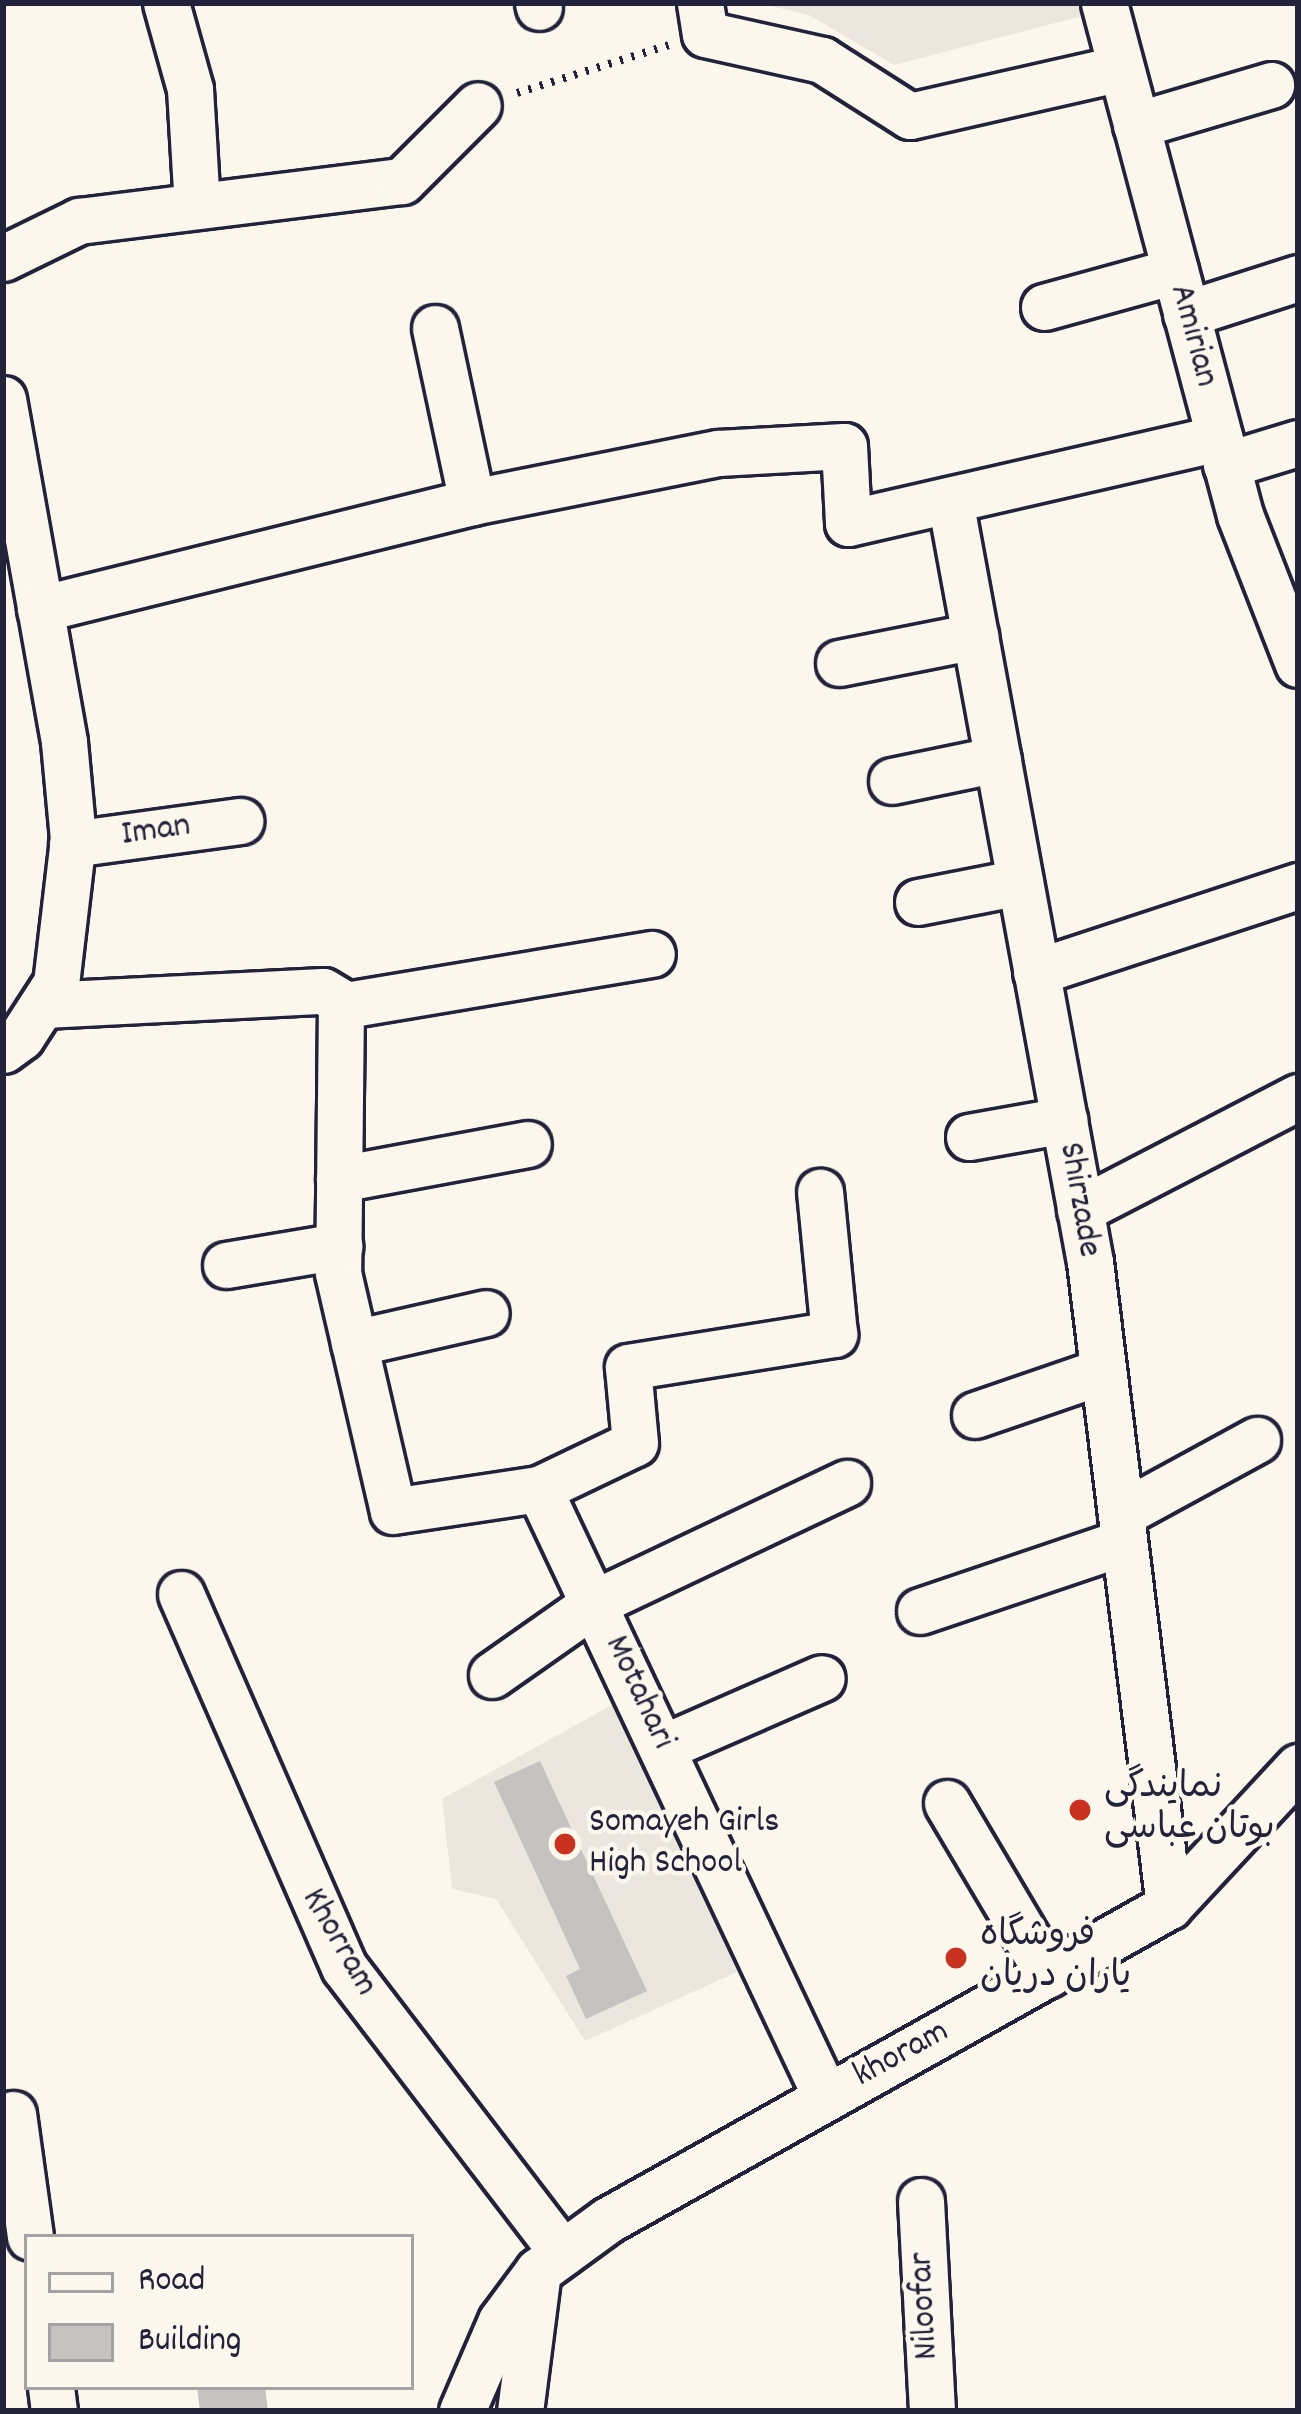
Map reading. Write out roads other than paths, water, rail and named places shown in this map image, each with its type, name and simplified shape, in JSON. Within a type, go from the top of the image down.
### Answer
[{"type":"street","points":[[166,3],[190,89],[197,206]]},
{"type":"street","name":"Amirian","points":[[1104,3],[1222,451],[1295,650]]},
{"type":"street","points":[[702,19],[822,60],[910,116],[1121,68]]},
{"type":"street","points":[[1136,125],[1271,85]]},
{"type":"street","points":[[3,258],[79,221],[402,181],[478,105]]},
{"type":"street","points":[[1044,308],[1298,278]]},
{"type":"street","points":[[435,328],[472,502]]},
{"type":"street","points":[[3,399],[16,542],[40,609],[72,844],[56,983],[44,1005],[3,1050]]},
{"type":"street","points":[[40,609],[472,502],[718,453],[844,446],[848,523],[1222,451],[1298,443]]},
{"type":"street","name":"Shirzade","points":[[950,500],[1080,1210],[1169,1906]]},
{"type":"street","points":[[839,663],[975,636]]},
{"type":"street","points":[[892,782],[998,759]]},
{"type":"street","name":"Iman","points":[[72,844],[240,821]]},
{"type":"street","points":[[918,902],[1020,882]]},
{"type":"street","points":[[1036,972],[1298,886]]},
{"type":"street","points":[[44,1005],[323,991],[341,1003],[652,954]]},
{"type":"street","points":[[341,1003],[338,1246],[354,1343],[393,1511],[539,1489],[635,1443],[628,1367],[834,1334],[820,1192]]},
{"type":"street","points":[[1080,1210],[1298,1097]]},
{"type":"street","points":[[969,1137],[1064,1120]]},
{"type":"street","points":[[339,1179],[528,1144]]},
{"type":"street","points":[[226,1265],[338,1246]]},
{"type":"street","points":[[354,1343],[485,1312]]},
{"type":"street","points":[[975,1415],[1103,1371]]},
{"type":"street","points":[[920,1611],[1123,1528],[1256,1441]]},
{"type":"street","points":[[492,1675],[596,1602],[847,1483]]},
{"type":"street","name":"Motahari","points":[[539,1489],[664,1747],[732,1910],[826,2097]]},
{"type":"street","name":"Khorram","points":[[181,1594],[344,1966],[550,2262]]},
{"type":"street","points":[[664,1747],[822,1678]]},
{"type":"street","name":"khoram","points":[[462,2411],[501,2321],[550,2262],[826,2097],[1169,1906],[1298,1767]]},
{"type":"street","points":[[947,1803],[1048,1974]]},
{"type":"street","points":[[13,2114],[30,2234]]},
{"type":"street","name":"Niloofar","points":[[921,2201],[932,2411]]},
{"type":"street","points":[[520,2411],[550,2262]]},
{"type":"place","name":"نمایندگی بوتان عباسی","points":[[1080,1810]]},
{"type":"place","name":"Somayeh Girls High School","points":[[565,1844]]},
{"type":"place","name":"فروشگاه یاران دریان","points":[[956,1958]]}]
